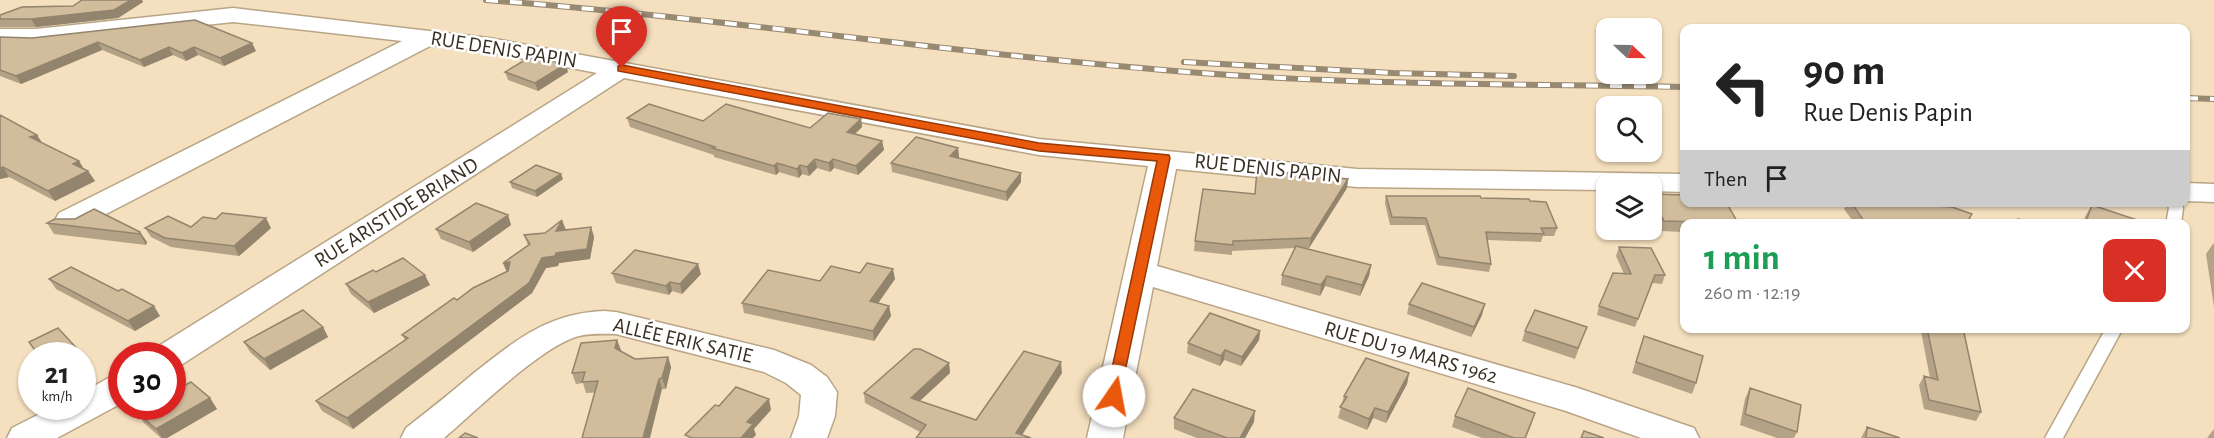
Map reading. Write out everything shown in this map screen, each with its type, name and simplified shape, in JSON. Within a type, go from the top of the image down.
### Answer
[{"type":"street","name":"RUE DENIS PAPIN","points":[[0,36],[36,36],[233,15],[489,45],[1039,147],[1357,178],[1680,183]]},
{"type":"street","points":[[70,220],[427,38]]},
{"type":"street","name":"RUE ARISTIDE BRIAND","points":[[186,346],[622,68]]},
{"type":"street","points":[[1105,438],[1164,158]]},
{"type":"street","points":[[2190,192],[2214,193]]},
{"type":"street","name":"RUE DU 19 MARS 1962","points":[[1140,271],[1578,401],[1681,438]]},
{"type":"street","name":"ALLÉE ERIK SATIE","points":[[419,438],[531,346],[558,331],[594,321],[616,323],[774,362],[798,372],[811,381],[819,392],[817,416],[809,438]]},
{"type":"street","points":[[25,438],[108,394]]},
{"type":"lane","points":[[2054,438],[2112,333]]},
{"type":"building","points":[[82,0],[131,0],[114,10],[31,19],[0,19],[0,15],[22,7],[73,6]]},
{"type":"building","points":[[195,20],[252,43],[220,58],[194,47],[182,53],[169,47],[140,60],[98,42],[16,76],[0,70],[0,37],[32,38]]},
{"type":"building","points":[[530,57],[566,64],[535,83],[505,72]]},
{"type":"building","points":[[649,104],[703,121],[726,104],[810,128],[828,113],[861,119],[847,132],[882,141],[856,166],[833,159],[829,163],[815,159],[807,167],[800,165],[797,169],[777,163],[774,166],[712,148],[715,147],[627,118]]},
{"type":"building","points":[[0,115],[37,135],[30,137],[79,161],[73,164],[88,171],[48,191],[3,167],[0,168]]},
{"type":"building","points":[[916,137],[958,148],[950,156],[1021,173],[1006,192],[891,163]]},
{"type":"building","points":[[536,165],[561,174],[535,191],[510,182]]},
{"type":"building","points":[[1257,170],[1348,179],[1311,238],[1233,241],[1233,245],[1195,241],[1203,189],[1255,194]]},
{"type":"building","points":[[1662,194],[1680,195],[1680,207],[1729,207],[1736,219],[1680,219],[1680,221],[1664,221]]},
{"type":"building","points":[[1386,196],[1480,196],[1481,198],[1529,199],[1546,202],[1557,228],[1541,228],[1544,234],[1486,232],[1491,264],[1439,257],[1426,218],[1392,217]]},
{"type":"building","points":[[476,203],[508,215],[469,242],[436,229]]},
{"type":"building","points":[[1854,207],[1952,207],[1972,214],[1969,219],[1863,219]]},
{"type":"building","points":[[2091,207],[2098,207],[2134,219],[2087,219]]},
{"type":"building","points":[[94,209],[140,234],[47,223],[55,219],[75,219]]},
{"type":"building","points":[[222,213],[266,218],[234,246],[165,238],[145,228],[168,216],[191,227],[203,217],[216,219]]},
{"type":"building","points":[[562,220],[556,231],[591,227],[587,249],[556,253],[555,256],[542,258],[529,283],[347,418],[316,401],[408,338],[402,335],[454,298],[457,300],[473,288],[508,271],[510,262],[503,263],[530,244],[524,235],[545,233]]},
{"type":"building","points":[[1296,246],[1371,265],[1362,285],[1327,276],[1321,285],[1282,275]]},
{"type":"building","points":[[1619,247],[1651,248],[1665,275],[1655,275],[1638,319],[1599,306],[1613,273],[1631,274]]},
{"type":"building","points":[[635,250],[698,264],[680,284],[670,282],[666,286],[612,273]]},
{"type":"building","points":[[403,258],[425,275],[368,302],[346,284],[373,270],[376,272]]},
{"type":"building","points":[[867,263],[893,269],[870,301],[889,306],[873,331],[742,303],[768,270],[820,281],[831,266],[860,273]]},
{"type":"building","points":[[71,267],[154,306],[128,321],[49,279]]},
{"type":"building","points":[[1422,283],[1485,304],[1474,327],[1409,304]]},
{"type":"building","points":[[303,310],[323,327],[264,359],[244,342]]},
{"type":"building","points":[[1535,310],[1587,327],[1578,348],[1525,331]]},
{"type":"building","points":[[1210,313],[1260,331],[1242,357],[1225,350],[1221,356],[1188,343]]},
{"type":"building","points":[[58,328],[71,342],[29,342]]},
{"type":"building","points":[[1928,333],[1964,333],[1981,412],[1929,400],[1924,376],[1938,380]]},
{"type":"building","points":[[1644,336],[1703,356],[1696,383],[1636,362]]},
{"type":"building","points":[[617,340],[615,348],[635,359],[668,357],[662,378],[659,379],[643,438],[582,438],[598,381],[582,382],[585,372],[572,373],[581,343]]},
{"type":"building","points":[[914,349],[920,349],[949,363],[911,398],[976,420],[1024,351],[1061,362],[1016,433],[1031,438],[916,438],[926,425],[864,393]]},
{"type":"building","points":[[1366,358],[1409,373],[1388,412],[1375,408],[1369,419],[1340,407]]},
{"type":"building","points":[[191,382],[210,398],[186,412],[186,385]]},
{"type":"building","points":[[736,387],[769,399],[747,422],[753,424],[741,438],[692,438],[685,435],[715,405],[719,406]]},
{"type":"building","points":[[1468,388],[1535,413],[1525,438],[1514,438],[1455,416]]},
{"type":"building","points":[[1750,388],[1801,405],[1797,432],[1745,414]]},
{"type":"building","points":[[1193,389],[1255,411],[1240,438],[1227,438],[1174,418]]},
{"type":"building","points":[[146,420],[172,420],[156,429]]},
{"type":"building","points":[[1867,427],[1900,438],[1866,438]]},
{"type":"building","points":[[1584,431],[1604,438],[1581,438]]},
{"type":"building","points":[[465,433],[478,438],[459,438]]},
{"type":"railway","points":[[486,0],[665,16],[1022,57],[1201,73],[1382,82],[1680,87]]},
{"type":"railway","points":[[1184,62],[1393,73],[1514,76]]},
{"type":"railway","points":[[2190,98],[2214,99]]},
{"type":"route","points":[[622,68],[1039,147],[1164,158],[1114,396]]}]
